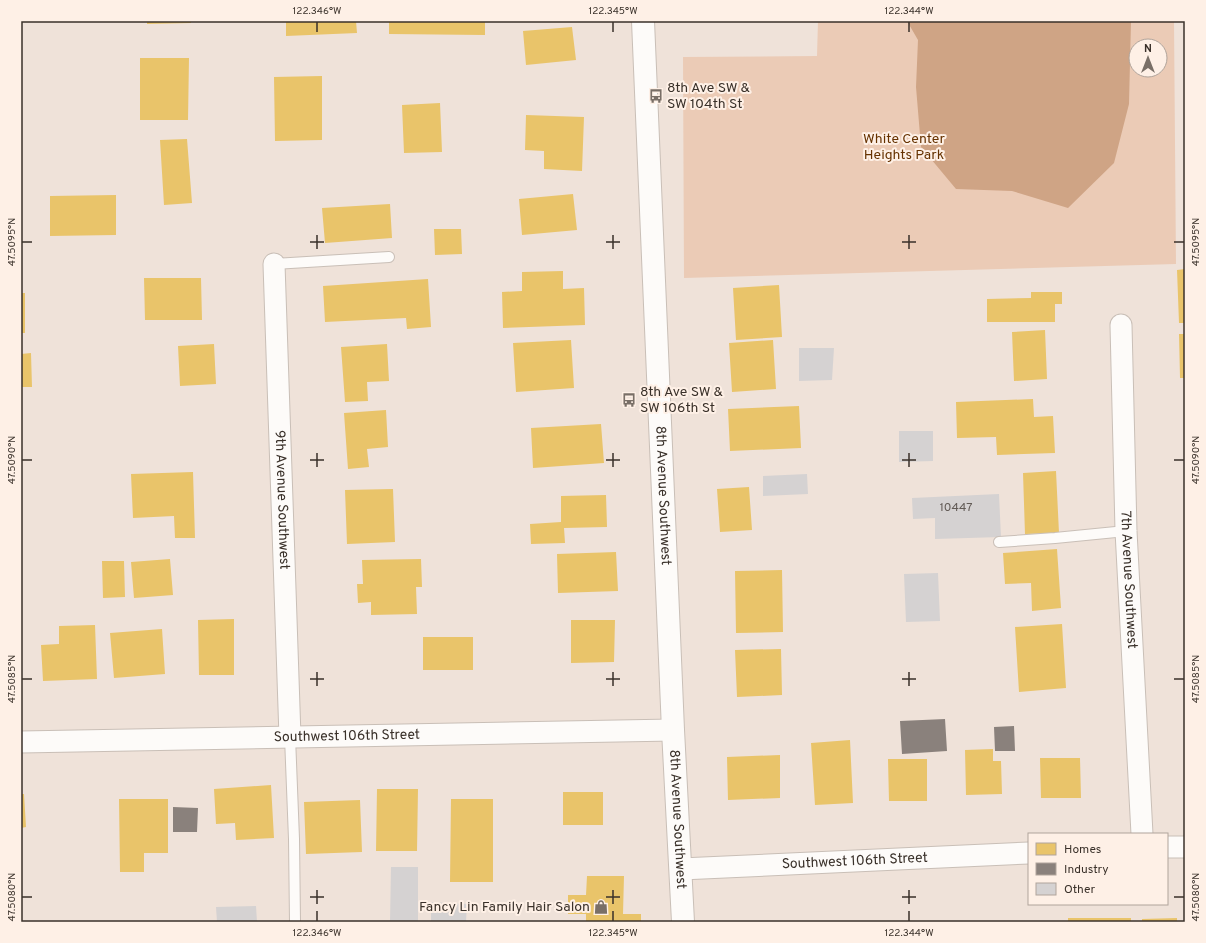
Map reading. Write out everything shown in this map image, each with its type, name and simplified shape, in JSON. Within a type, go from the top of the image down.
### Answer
[{"type":"street","name":"8th Avenue Southwest","points":[[643,21],[673,730],[683,922]]},
{"type":"street","name":"9th Avenue Southwest","points":[[274,264],[290,737]]},
{"type":"street","name":"7th Avenue Southwest","points":[[1120,325],[1126,531],[1142,833]]},
{"type":"street","name":"Southwest 106th Street","points":[[21,742],[673,730]]},
{"type":"street","points":[[1168,847],[1185,847]]},
{"type":"street","name":"Southwest 106th Street","points":[[681,869],[1028,853]]},
{"type":"lane","points":[[274,264],[389,258]]},
{"type":"lane","points":[[999,542],[1126,531]]},
{"type":"lane","points":[[290,737],[294,839],[295,922]]},
{"type":"green space","name":"White Center Heights Park","points":[[818,21],[1174,21],[1176,264],[684,278],[683,57],[817,56]]},
{"type":"shaded area","points":[[907,21],[1131,21],[1131,38],[1128,38],[1129,104],[1114,163],[1068,208],[1012,191],[956,189],[921,147],[916,87],[918,40]]},
{"type":"building: Homes","points":[[147,21],[191,21],[191,23],[147,24]]},
{"type":"building: Homes","points":[[286,21],[356,21],[357,33],[286,36]]},
{"type":"building: Homes","points":[[389,21],[485,21],[485,35],[389,34]]},
{"type":"building: Homes","points":[[572,27],[576,60],[526,65],[523,31]]},
{"type":"building: Homes","points":[[140,58],[189,58],[188,120],[140,120]]},
{"type":"building: Homes","points":[[322,76],[322,140],[275,141],[274,77]]},
{"type":"building: Homes","points":[[440,103],[442,152],[404,153],[402,105]]},
{"type":"building: Homes","points":[[526,115],[584,117],[582,171],[544,169],[544,151],[525,150]]},
{"type":"building: Homes","points":[[187,139],[192,203],[164,205],[160,140]]},
{"type":"building: Homes","points":[[573,194],[577,230],[522,235],[519,199]]},
{"type":"building: Homes","points":[[116,195],[116,235],[50,236],[50,196]]},
{"type":"building: Homes","points":[[390,204],[392,238],[325,243],[322,208]]},
{"type":"building: Homes","points":[[434,229],[461,229],[462,254],[435,255]]},
{"type":"building: Homes","points":[[1185,269],[1185,323],[1179,323],[1177,270]]},
{"type":"building: Homes","points":[[563,271],[563,289],[584,288],[585,325],[503,328],[502,292],[522,291],[522,272]]},
{"type":"building: Homes","points":[[144,278],[201,278],[202,320],[145,320]]},
{"type":"building: Homes","points":[[428,279],[431,327],[407,329],[406,318],[325,322],[323,286]]},
{"type":"building: Homes","points":[[779,285],[782,337],[736,340],[733,288]]},
{"type":"building: Homes","points":[[1031,292],[1062,292],[1062,304],[1055,304],[1055,322],[987,322],[987,299],[1031,298]]},
{"type":"building: Homes","points":[[21,293],[25,293],[25,333],[21,333]]},
{"type":"building: Homes","points":[[1045,330],[1047,379],[1014,381],[1012,332]]},
{"type":"building: Homes","points":[[1179,334],[1185,334],[1185,378],[1180,378]]},
{"type":"building: Homes","points":[[571,340],[574,388],[516,392],[513,343]]},
{"type":"building: Homes","points":[[773,340],[776,389],[732,392],[729,343]]},
{"type":"building: Homes","points":[[214,344],[216,384],[180,386],[178,346]]},
{"type":"building: Homes","points":[[387,344],[389,381],[367,382],[368,401],[345,402],[341,347]]},
{"type":"building: Homes","points":[[31,353],[32,387],[21,387],[21,354]]},
{"type":"building: Homes","points":[[1033,399],[1034,417],[1053,416],[1055,453],[997,455],[996,437],[957,438],[956,402]]},
{"type":"building: Homes","points":[[799,406],[801,448],[730,451],[728,409]]},
{"type":"building: Homes","points":[[386,410],[388,447],[367,449],[369,467],[348,469],[344,413]]},
{"type":"building: Homes","points":[[601,424],[604,463],[533,468],[531,428]]},
{"type":"building: Homes","points":[[1056,471],[1059,533],[1025,534],[1023,473]]},
{"type":"building: Homes","points":[[193,472],[195,538],[175,538],[174,516],[133,518],[131,474]]},
{"type":"building: Homes","points":[[749,487],[752,530],[720,532],[717,489]]},
{"type":"building: Homes","points":[[393,489],[395,542],[347,544],[345,490]]},
{"type":"building: Homes","points":[[606,495],[607,527],[564,528],[565,543],[531,544],[530,524],[561,522],[561,496]]},
{"type":"building: Homes","points":[[1057,549],[1061,608],[1032,611],[1031,583],[1005,584],[1003,553]]},
{"type":"building: Homes","points":[[616,552],[618,591],[558,593],[557,554]]},
{"type":"building: Homes","points":[[170,559],[173,595],[134,598],[131,562]]},
{"type":"building: Homes","points":[[421,559],[422,587],[416,587],[417,614],[371,615],[371,602],[358,603],[357,584],[363,584],[362,560]]},
{"type":"building: Homes","points":[[102,561],[124,561],[125,597],[103,598]]},
{"type":"building: Homes","points":[[782,570],[783,632],[736,633],[735,571]]},
{"type":"building: Homes","points":[[234,619],[234,675],[199,675],[198,620]]},
{"type":"building: Homes","points":[[571,620],[615,620],[614,662],[571,663]]},
{"type":"building: Homes","points":[[1062,624],[1066,688],[1019,692],[1015,627]]},
{"type":"building: Homes","points":[[95,625],[97,679],[43,681],[41,645],[59,644],[59,626]]},
{"type":"building: Homes","points":[[162,629],[165,674],[114,678],[110,633]]},
{"type":"building: Homes","points":[[423,637],[473,637],[473,670],[423,670]]},
{"type":"building: Homes","points":[[781,649],[782,695],[737,697],[735,650]]},
{"type":"building: Homes","points":[[850,740],[853,803],[815,805],[811,743]]},
{"type":"building: Homes","points":[[993,749],[993,761],[1001,761],[1002,794],[966,795],[965,750]]},
{"type":"building: Homes","points":[[780,755],[780,798],[728,800],[727,757]]},
{"type":"building: Homes","points":[[1040,758],[1080,758],[1081,798],[1041,798]]},
{"type":"building: Homes","points":[[888,759],[927,759],[927,801],[889,801]]},
{"type":"building: Homes","points":[[271,785],[274,838],[236,840],[235,823],[216,824],[214,789]]},
{"type":"building: Homes","points":[[377,789],[418,789],[417,851],[376,851]]},
{"type":"building: Homes","points":[[563,792],[603,792],[603,825],[563,825]]},
{"type":"building: Homes","points":[[21,794],[24,794],[26,827],[21,828]]},
{"type":"building: Homes","points":[[119,799],[168,799],[168,853],[144,853],[144,872],[120,872]]},
{"type":"building: Homes","points":[[451,799],[493,799],[493,882],[450,882]]},
{"type":"building: Homes","points":[[360,800],[362,852],[306,854],[304,802]]},
{"type":"building: Homes","points":[[587,876],[624,876],[623,914],[641,914],[641,922],[586,922],[586,914],[568,914],[568,895],[586,895]]},
{"type":"building: Homes","points":[[1068,918],[1131,918],[1131,922],[1068,922]]},
{"type":"building: Homes","points":[[1177,918],[1177,922],[1142,922],[1142,919]]},
{"type":"building: Industry","points":[[945,719],[947,751],[902,754],[900,721]]},
{"type":"building: Industry","points":[[1014,726],[1015,751],[995,751],[994,727]]},
{"type":"building: Industry","points":[[173,807],[198,808],[197,832],[173,832]]},
{"type":"building: Other","points":[[799,348],[834,348],[832,380],[799,381]]},
{"type":"building: Other","points":[[899,431],[933,431],[933,461],[899,462]]},
{"type":"building: Other","points":[[807,474],[808,494],[763,496],[763,476]]},
{"type":"building: Other","points":[[999,494],[1001,537],[935,539],[935,518],[913,519],[912,498]]},
{"type":"building: Other","points":[[938,573],[940,621],[906,622],[904,574]]},
{"type":"building: Other","points":[[391,867],[418,867],[418,922],[390,922]]},
{"type":"building: Other","points":[[431,902],[467,904],[466,922],[431,922]]},
{"type":"building: Other","points":[[256,906],[257,922],[217,922],[216,907]]},
{"type":"place","name":"8th Ave SW & SW 104th St","points":[[656,96]]},
{"type":"place","name":"8th Ave SW & SW 106th St","points":[[629,400]]},
{"type":"place","name":"Fancy Lin Family Hair Salon","points":[[601,907]]}]
